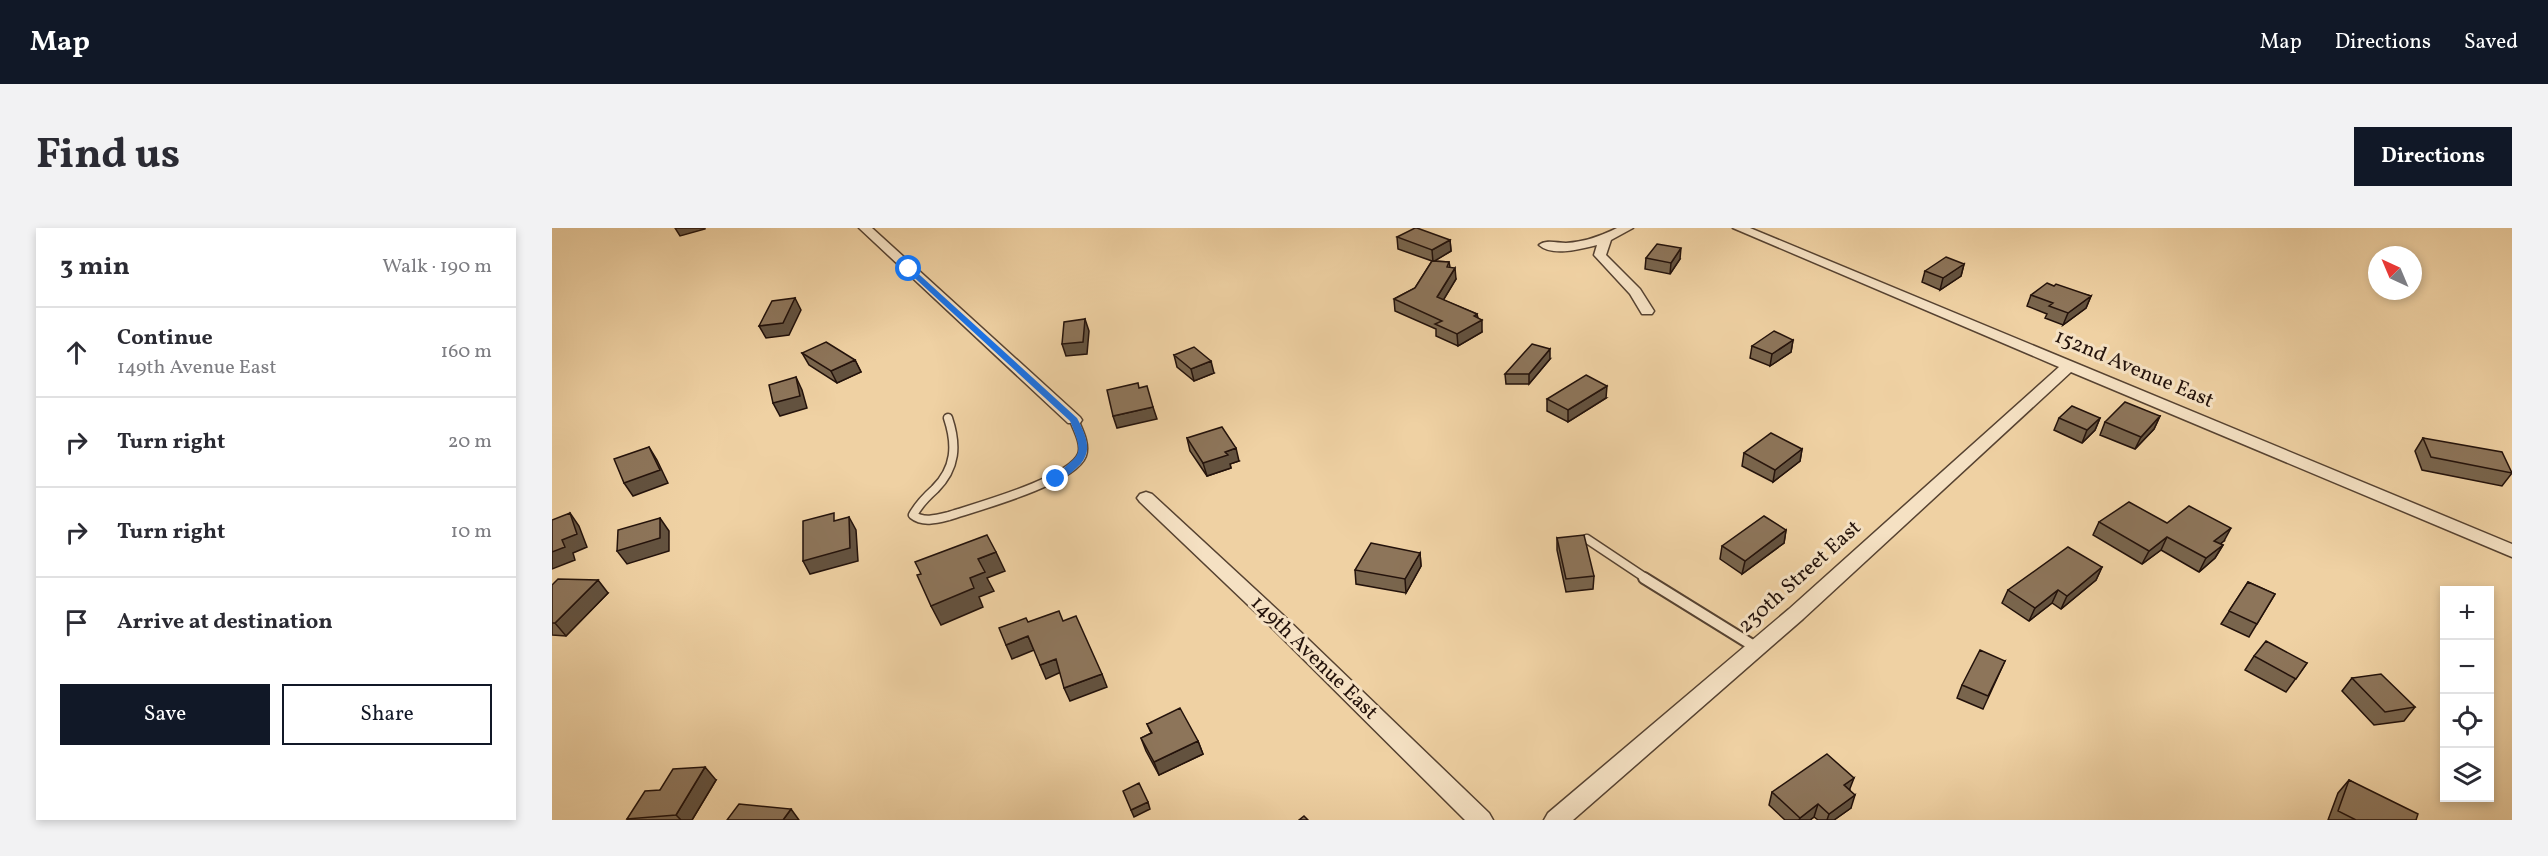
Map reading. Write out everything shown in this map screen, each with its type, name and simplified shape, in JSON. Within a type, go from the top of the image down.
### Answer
[{"type":"street","points":[[865,228],[1074,420]]},
{"type":"street","points":[[1545,245],[1565,248],[1605,239],[1627,228]]},
{"type":"street","name":"152nd Avenue East","points":[[1739,228],[2512,550]]},
{"type":"street","points":[[1605,239],[1601,245],[1600,255],[1635,292],[1647,311]]},
{"type":"street","points":[[1565,248],[1578,258],[1600,255]]},
{"type":"street","name":"230th Street East","points":[[1556,820],[1796,614],[2070,365]]},
{"type":"street","name":"149th Avenue East","points":[[1146,498],[1275,619],[1480,820]]},
{"type":"lane","points":[[948,418],[957,442],[951,471],[918,504],[913,515],[916,518],[931,520],[949,516],[1056,479],[1072,469],[1083,455],[1084,443],[1074,420]]},
{"type":"lane","points":[[1587,539],[1661,589],[1757,648]]},
{"type":"building","points":[[1415,228],[1450,240],[1432,250],[1397,237]]},
{"type":"building","points":[[1657,244],[1681,248],[1671,263],[1646,258]]},
{"type":"building","points":[[1946,257],[1964,264],[1943,278],[1925,271]]},
{"type":"building","points":[[1432,261],[1449,262],[1447,267],[1455,268],[1437,297],[1477,314],[1474,316],[1482,320],[1457,334],[1435,324],[1442,321],[1394,299],[1415,288]]},
{"type":"building","points":[[2047,283],[2091,296],[2068,313],[2049,306],[2053,303],[2031,295]]},
{"type":"building","points":[[795,298],[783,323],[759,326],[772,301]]},
{"type":"building","points":[[1085,319],[1083,342],[1062,344],[1064,322]]},
{"type":"building","points":[[1774,331],[1793,340],[1772,354],[1752,346]]},
{"type":"building","points":[[826,342],[855,360],[831,371],[802,353]]},
{"type":"building","points":[[1532,344],[1550,349],[1529,374],[1505,374]]},
{"type":"building","points":[[1194,347],[1211,361],[1191,369],[1174,355]]},
{"type":"building","points":[[1586,375],[1607,386],[1568,410],[1547,399]]},
{"type":"building","points":[[796,377],[800,396],[773,403],[769,385]]},
{"type":"building","points":[[1138,383],[1139,388],[1147,386],[1153,407],[1113,416],[1107,390]]},
{"type":"building","points":[[2125,402],[2160,416],[2141,437],[2105,422]]},
{"type":"building","points":[[2072,406],[2100,418],[2087,430],[2059,418]]},
{"type":"building","points":[[1222,427],[1236,448],[1225,452],[1228,455],[1203,463],[1187,438]]},
{"type":"building","points":[[1771,433],[1802,449],[1775,470],[1744,453]]},
{"type":"building","points":[[2423,438],[2502,452],[2512,473],[2431,457]]},
{"type":"building","points":[[649,447],[660,470],[624,483],[614,459]]},
{"type":"building","points":[[2129,502],[2167,523],[2189,506],[2231,528],[2214,541],[2223,545],[2206,558],[2167,537],[2149,551],[2099,522]]},
{"type":"building","points":[[570,513],[577,534],[562,540],[565,547],[552,552],[552,520]]},
{"type":"building","points":[[834,513],[834,521],[849,517],[850,548],[803,561],[803,521]]},
{"type":"building","points":[[1764,516],[1786,530],[1745,561],[1722,546]]},
{"type":"building","points":[[660,518],[660,538],[617,551],[618,530]]},
{"type":"building","points":[[987,535],[996,552],[978,559],[985,572],[970,578],[974,588],[931,606],[917,575],[921,574],[915,562]]},
{"type":"building","points":[[1584,535],[1594,576],[1566,579],[1557,538]]},
{"type":"building","points":[[1371,543],[1420,553],[1405,579],[1355,570]]},
{"type":"building","points":[[2068,547],[2102,567],[2067,596],[2058,590],[2035,608],[2008,590]]},
{"type":"building","points":[[558,579],[598,580],[555,623],[552,623],[552,585]]},
{"type":"building","points":[[2248,582],[2275,594],[2257,624],[2229,611]]},
{"type":"building","points":[[1059,611],[1063,621],[1076,616],[1102,674],[1064,688],[1056,659],[1040,665],[1028,636],[1006,645],[999,628],[1026,618],[1028,622]]},
{"type":"building","points":[[2266,641],[2307,663],[2296,679],[2254,656]]},
{"type":"building","points":[[1980,650],[2005,661],[1988,696],[1962,685]]},
{"type":"building","points":[[2381,674],[2415,707],[2385,712],[2352,678]]},
{"type":"building","points":[[1180,708],[1198,741],[1154,762],[1141,738],[1152,733],[1147,724]]},
{"type":"building","points":[[1827,754],[1854,778],[1844,785],[1855,795],[1829,814],[1818,804],[1800,818],[1772,792]]},
{"type":"building","points":[[705,767],[676,815],[627,819],[645,791],[660,790],[673,769]]},
{"type":"building","points":[[2349,780],[2418,814],[2416,820],[2356,820],[2338,811]]},
{"type":"building","points":[[1139,783],[1148,802],[1131,810],[1123,791]]},
{"type":"building","points":[[739,804],[791,809],[783,820],[727,820]]},
{"type":"route","points":[[909,269],[1074,420],[1084,443],[1083,455],[1072,469],[1056,479]]}]
